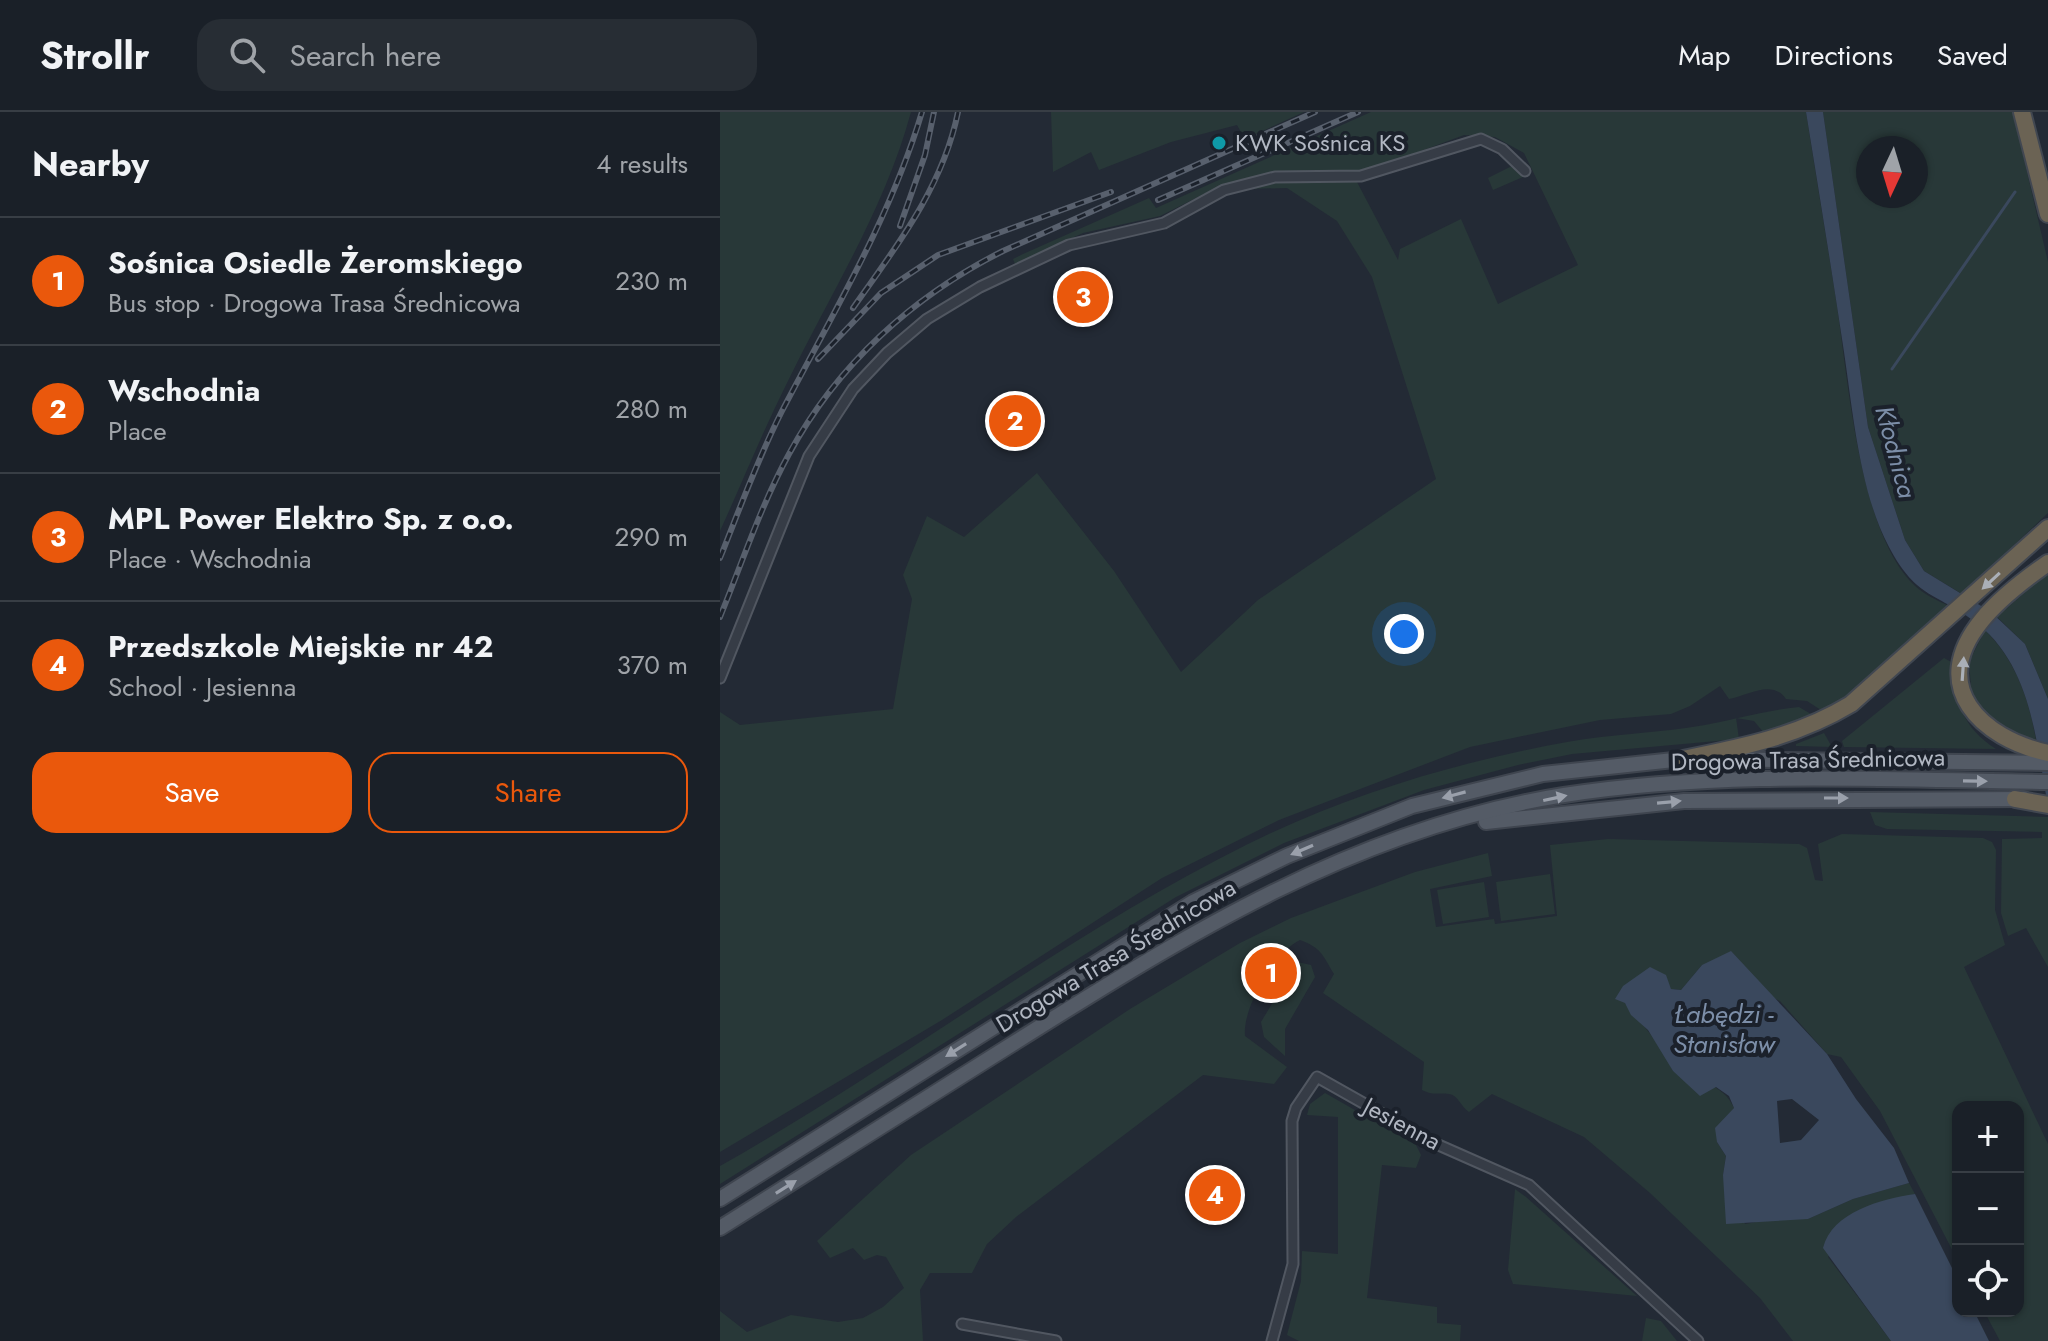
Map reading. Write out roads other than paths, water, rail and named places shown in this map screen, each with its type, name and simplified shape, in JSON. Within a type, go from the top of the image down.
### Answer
[{"type":"highway","points":[[2022,112],[2048,214]]},
{"type":"highway","points":[[1683,759],[1751,752],[1819,724],[1851,704],[2048,528]]},
{"type":"highway","points":[[2048,563],[1981,620],[1969,640],[1961,677],[1964,697],[1983,726],[2002,738],[2048,753]]},
{"type":"highway","points":[[2015,799],[2048,805]]},
{"type":"main road","name":"Drogowa Trasa Średnicowa","points":[[1751,752],[2048,763]]},
{"type":"main road","name":"Drogowa Trasa Średnicowa","points":[[720,1199],[1139,934],[1193,902],[1287,856],[1412,806],[1481,787],[1613,764],[1683,759]]},
{"type":"main road","name":"Drogowa Trasa Średnicowa","points":[[720,1228],[1205,925],[1300,878],[1425,831],[1560,796],[1678,782],[1757,779],[2048,782]]},
{"type":"main road","points":[[1425,831],[1562,811],[1758,798],[2048,799]]},
{"type":"street","points":[[720,678],[816,443],[853,389],[887,353],[927,319],[969,293],[1069,245],[1164,223],[1224,190],[1251,182],[1275,177],[1361,176],[1481,139],[1495,144],[1525,171]]},
{"type":"street","name":"Jesienna","points":[[1272,1341],[1292,1269],[1292,1121],[1317,1077],[1434,1143],[1529,1185],[1698,1341]]},
{"type":"street","points":[[962,1324],[1056,1341]]},
{"type":"water","points":[[1806,112],[1823,112],[1868,427],[1905,540],[1924,571],[1991,612],[2025,644],[2048,699],[2048,806],[2029,708],[2010,662],[1978,624],[1909,577],[1879,526],[1859,452]]},
{"type":"water","name":"Łabędzi - Stanisław","points":[[1731,951],[1827,1054],[1856,1099],[1894,1148],[1909,1183],[1853,1199],[1808,1219],[1726,1224],[1723,1175],[1726,1156],[1717,1142],[1715,1128],[1734,1108],[1729,1096],[1716,1087],[1700,1096],[1673,1071],[1648,1030],[1631,1015],[1625,1003],[1615,999],[1623,986],[1650,967],[1666,975],[1671,989],[1681,990],[1702,965]],"holes":[[[1792,1099],[1819,1120],[1801,1140],[1780,1143],[1777,1101]]]},
{"type":"water","points":[[1915,1194],[1952,1268],[1952,1317],[1977,1317],[1989,1341],[1891,1341],[1823,1248],[1836,1225],[1847,1216],[1888,1199]]},
{"type":"waterway","points":[[1892,369],[2015,192]]},
{"type":"railway","points":[[720,558],[773,429],[877,228],[922,112]]},
{"type":"railway","points":[[900,226],[925,155],[934,112]]},
{"type":"railway","points":[[853,308],[930,191],[951,139],[958,112]]},
{"type":"railway","points":[[720,617],[770,493],[808,422],[854,363],[908,312],[938,289],[1003,251],[1315,112]]},
{"type":"railway","points":[[1158,200],[1358,112]]},
{"type":"railway","points":[[818,359],[881,293],[938,255],[1111,192]]},
{"type":"place","name":"KWK Sośnica KS","points":[[1219,143]]},
{"type":"place","name":"MPL Power Elektro Sp. z o.o.","points":[[1083,297]]},
{"type":"place","name":"Wschodnia","points":[[1015,421]]},
{"type":"place","name":"Sośnica Osiedle Żeromskiego","points":[[1271,973]]},
{"type":"place","name":"Przedszkole Miejskie nr 42","points":[[1215,1195]]},
{"type":"water label","name":"Kłodnica","points":[[1896,452]]}]
